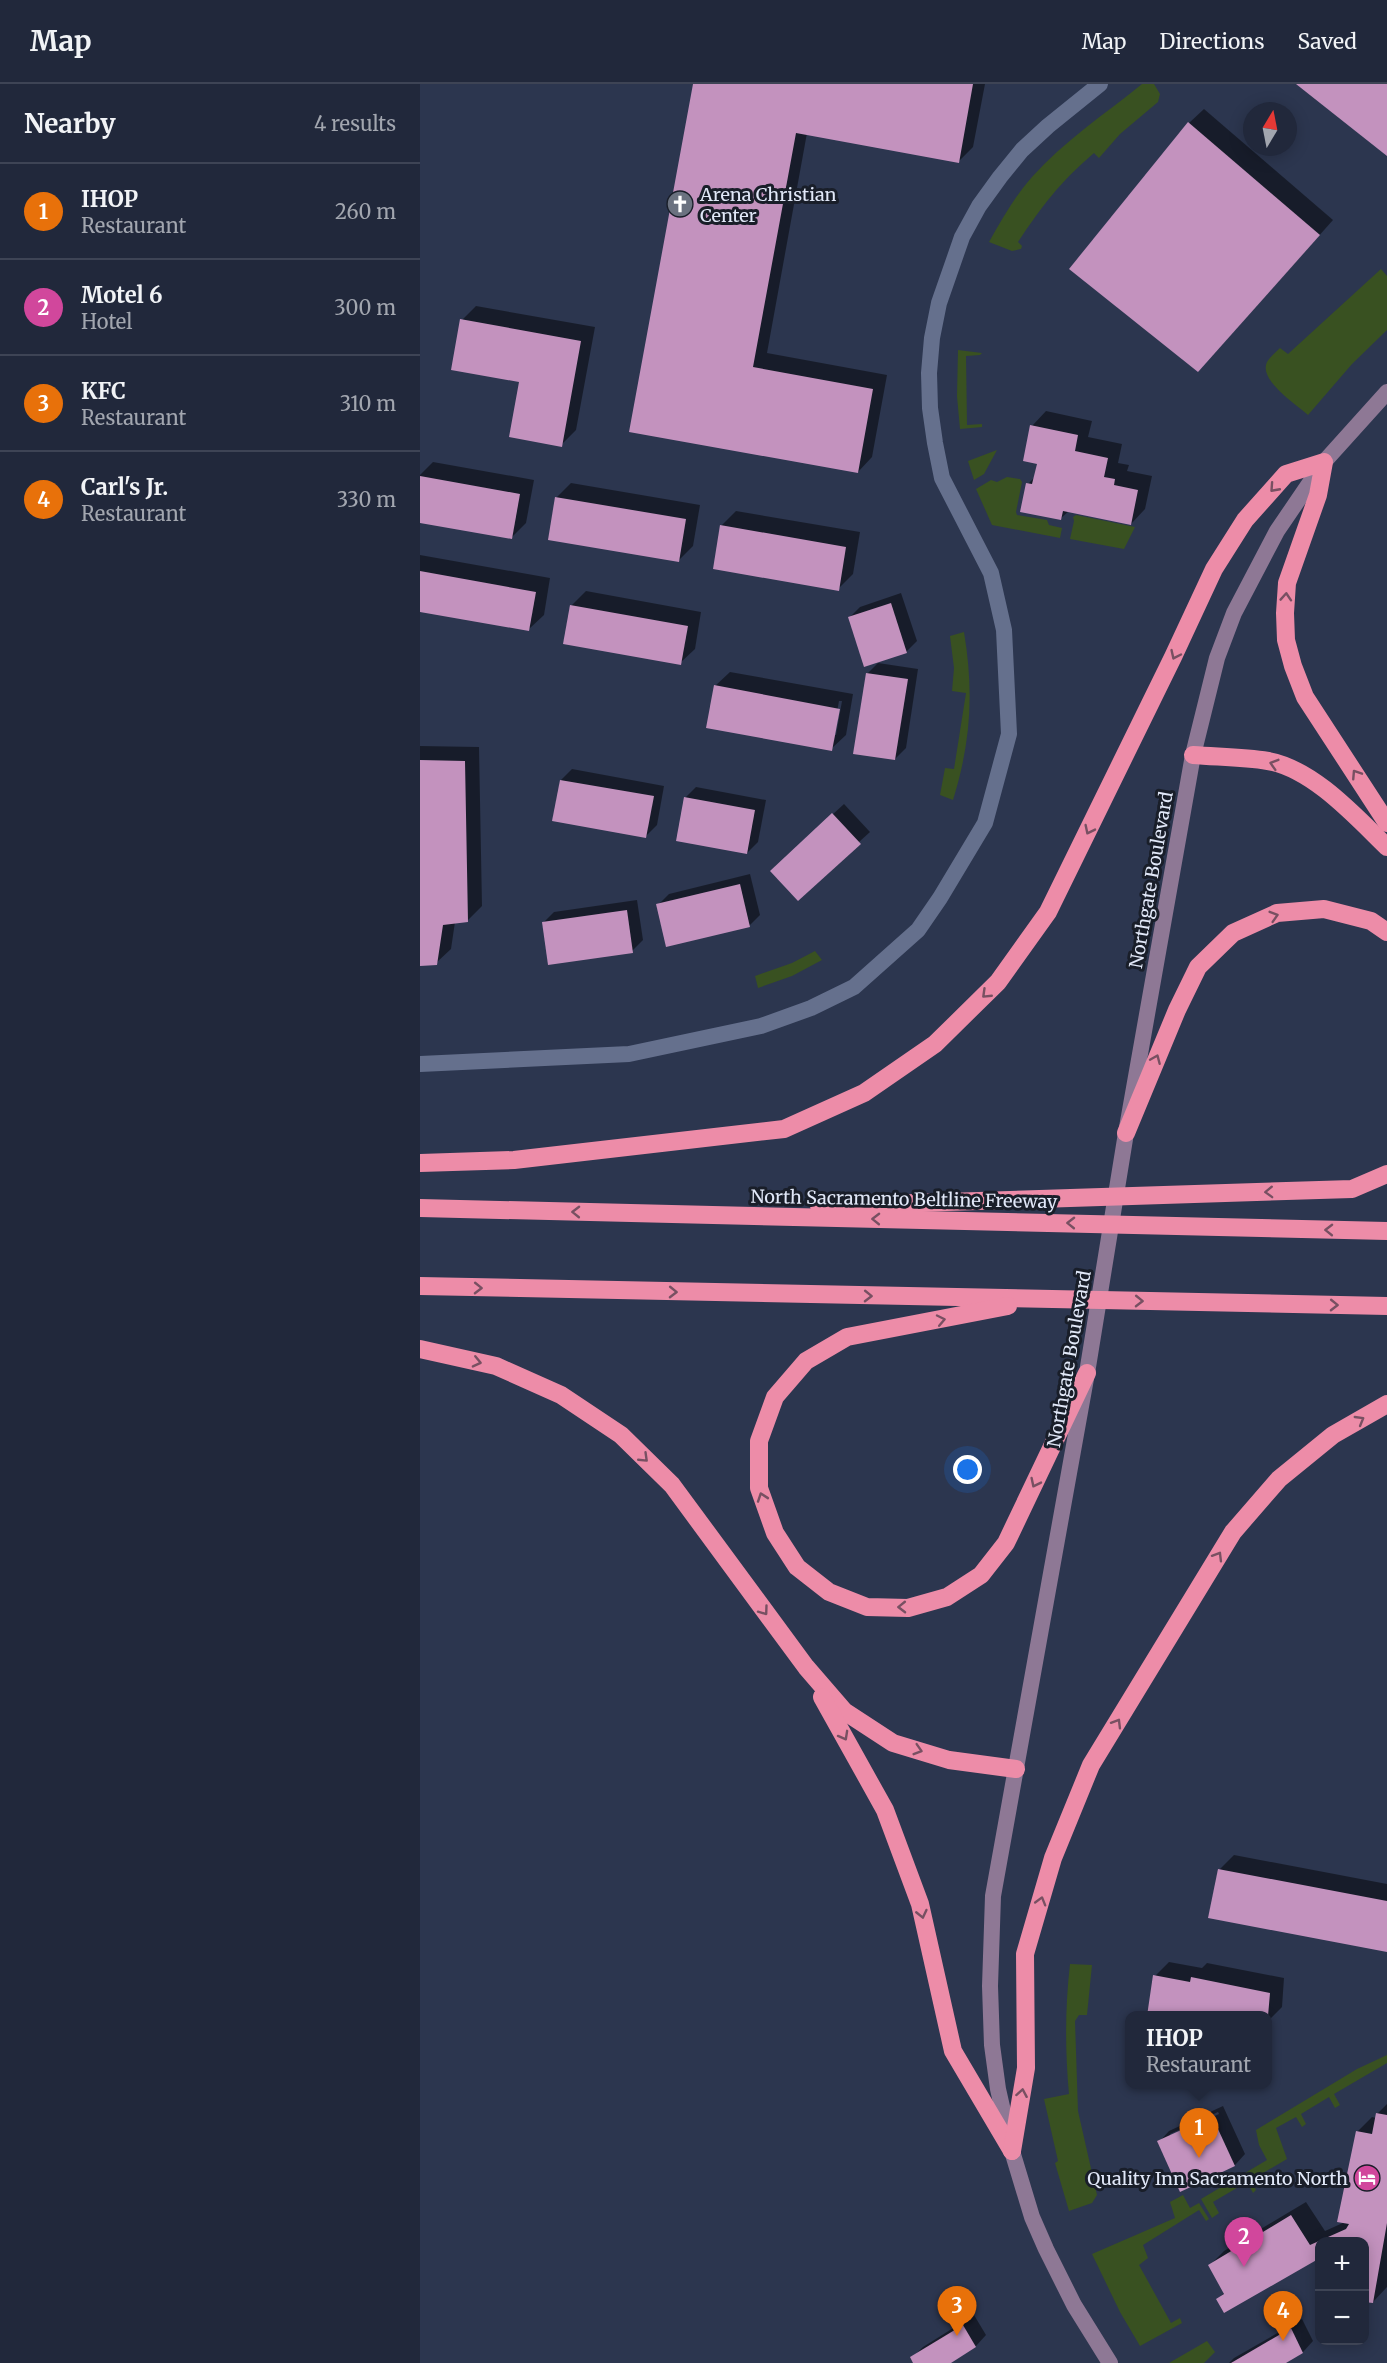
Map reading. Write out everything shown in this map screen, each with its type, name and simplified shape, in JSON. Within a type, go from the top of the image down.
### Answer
[{"type":"highway","points":[[420,1163],[514,1160],[784,1129],[864,1093],[935,1044],[998,982],[1048,912],[1214,569],[1245,520],[1286,474],[1324,462],[1318,495],[1287,583],[1286,640],[1305,697],[1387,823]]},
{"type":"highway","points":[[1193,755],[1270,762],[1309,778],[1342,804],[1387,847]]},
{"type":"highway","points":[[1126,1133],[1177,1010],[1198,967],[1233,933],[1276,913],[1324,909],[1371,921],[1387,932]]},
{"type":"highway","points":[[614,1213],[1352,1189],[1387,1174]]},
{"type":"highway","name":"North Sacramento Beltline Freeway","points":[[420,1208],[1387,1231]]},
{"type":"highway","points":[[420,1286],[1387,1306]]},
{"type":"highway","points":[[1039,1299],[847,1337],[806,1361],[775,1397],[759,1441],[759,1488],[775,1533],[797,1567],[829,1592],[838,1596],[867,1606],[908,1608],[947,1597],[981,1575],[1006,1543],[1088,1373]]},
{"type":"highway","points":[[420,1348],[496,1366],[561,1395],[621,1435],[672,1485],[806,1667],[844,1711],[893,1743],[949,1760],[1016,1769]]},
{"type":"highway","points":[[1012,2151],[1026,2068],[1025,1954],[1053,1858],[1091,1765],[1233,1532],[1279,1479],[1333,1435],[1387,1404]]},
{"type":"highway","points":[[806,1667],[885,1810],[920,1904],[953,2051],[1012,2151]]},
{"type":"main road","name":"Northgate Boulevard","points":[[1110,2363],[1074,2305],[1046,2249],[1032,2217],[1012,2151],[998,2089],[992,2045],[990,1986],[993,1896],[1088,1373],[1126,1133],[1193,755],[1217,658],[1234,613],[1277,531],[1324,462],[1387,392]]},
{"type":"street","points":[[420,1064],[629,1054],[761,1026],[811,1008],[854,987],[918,930],[985,823],[1010,734],[1004,630],[991,573],[942,478],[934,443],[929,373],[932,338],[939,303],[962,237],[979,206],[1000,177],[1022,150],[1100,84]]},
{"type":"green space","points":[[1142,84],[1154,84],[1160,94],[1158,102],[1120,134],[1099,158],[1094,153],[1061,184],[1018,242],[1022,246],[1021,249],[1012,251],[989,242],[1020,192],[1044,164]]},
{"type":"green space","points":[[1381,269],[1387,276],[1387,330],[1352,364],[1308,415],[1273,384],[1266,369],[1267,362],[1280,348],[1288,354]]},
{"type":"green space","points":[[958,350],[982,353],[966,356],[967,425],[982,424],[982,427],[960,429],[957,396]]},
{"type":"green space","points":[[997,450],[984,474],[974,480],[968,461]]},
{"type":"green space","points":[[1007,477],[1020,479],[1022,482],[1017,515],[1047,520],[1049,525],[1062,528],[1060,538],[992,525],[976,489],[991,480],[997,482]]},
{"type":"green space","points":[[1076,515],[1135,527],[1124,549],[1070,539],[1073,517]]},
{"type":"green space","points":[[964,632],[969,675],[969,717],[964,758],[953,800],[940,795],[945,768],[954,769],[966,693],[952,691],[954,668],[950,636]]},
{"type":"green space","points":[[815,951],[822,960],[792,976],[758,988],[755,976],[792,963]]},
{"type":"green space","points":[[1070,1964],[1092,1965],[1087,2015],[1079,2015],[1075,2021],[1078,2111],[1097,2195],[1092,2203],[1069,2211],[1055,2163],[1058,2161],[1044,2099],[1069,2094],[1066,2029]]},
{"type":"green space","points":[[1387,2055],[1387,2063],[1334,2094],[1340,2105],[1335,2108],[1329,2097],[1301,2114],[1306,2124],[1302,2127],[1296,2117],[1276,2128],[1287,2159],[1251,2180],[1256,2190],[1253,2193],[1247,2182],[1213,2202],[1219,2213],[1212,2218],[1201,2199],[1267,2160],[1259,2145],[1256,2130],[1357,2069]]},
{"type":"green space","points":[[1183,2195],[1190,2208],[1199,2203],[1209,2219],[1206,2221],[1199,2210],[1143,2245],[1148,2258],[1139,2265],[1171,2323],[1180,2318],[1182,2323],[1140,2346],[1120,2312],[1092,2254],[1175,2218],[1170,2202]]},
{"type":"green space","points":[[1207,2341],[1215,2352],[1204,2363],[1169,2363]]},
{"type":"building","points":[[693,84],[973,84],[959,163],[796,133],[753,367],[873,389],[858,473],[629,432]]},
{"type":"building","points":[[1296,84],[1387,84],[1387,156]]},
{"type":"building","points":[[1188,122],[1320,235],[1198,372],[1069,269]]},
{"type":"building","points":[[460,319],[581,341],[562,447],[509,437],[519,382],[451,370]]},
{"type":"building","points":[[1030,425],[1078,435],[1075,451],[1108,458],[1104,477],[1115,479],[1114,485],[1138,490],[1131,525],[1063,511],[1061,520],[1020,512],[1026,483],[1032,484],[1037,464],[1023,461]]},
{"type":"building","points":[[420,476],[520,494],[512,539],[420,523]]},
{"type":"building","points":[[555,497],[686,519],[679,562],[548,540]]},
{"type":"building","points":[[720,525],[846,547],[839,591],[713,569]]},
{"type":"building","points":[[420,571],[536,592],[529,631],[420,612]]},
{"type":"building","points":[[891,603],[907,653],[864,667],[848,617]]},
{"type":"building","points":[[570,605],[688,626],[681,665],[563,644]]},
{"type":"building","points":[[866,673],[908,679],[895,760],[853,754]]},
{"type":"building","points":[[714,685],[840,709],[832,751],[706,728]]},
{"type":"building","points":[[420,760],[465,761],[468,922],[443,925],[437,965],[420,966]]},
{"type":"building","points":[[560,780],[654,796],[646,838],[552,821]]},
{"type":"building","points":[[684,797],[755,810],[747,854],[676,841]]},
{"type":"building","points":[[832,813],[861,844],[798,901],[770,871]]},
{"type":"building","points":[[740,884],[750,927],[666,947],[656,904]]},
{"type":"building","points":[[627,910],[633,953],[548,965],[542,922]]},
{"type":"building","points":[[1218,1869],[1387,1901],[1387,1952],[1208,1918]]},
{"type":"building","points":[[1153,1975],[1190,1982],[1191,1977],[1270,1993],[1268,2011],[1148,2011]]},
{"type":"building","points":[[1376,2113],[1387,2115],[1387,2223],[1373,2303],[1369,2303],[1369,2237],[1328,2237],[1346,2229],[1349,2224],[1337,2222],[1356,2131],[1372,2134]]},
{"type":"building","points":[[1212,2116],[1235,2166],[1180,2192],[1157,2141]]},
{"type":"building","points":[[1291,2215],[1310,2245],[1315,2243],[1315,2261],[1224,2313],[1216,2299],[1224,2294],[1208,2265]]},
{"type":"building","points":[[963,2325],[976,2347],[951,2363],[913,2363],[910,2357]]},
{"type":"building","points":[[1291,2328],[1303,2353],[1286,2363],[1231,2363]]},
{"type":"place","name":"Arena Christian Center","points":[[680,204]]},
{"type":"place","name":"IHOP","points":[[1199,2158]]},
{"type":"place","name":"Quality Inn Sacramento North","points":[[1367,2178]]},
{"type":"place","name":"Motel 6","points":[[1244,2267]]},
{"type":"place","name":"KFC","points":[[957,2336]]},
{"type":"place","name":"Carl's Jr.","points":[[1283,2341]]}]
